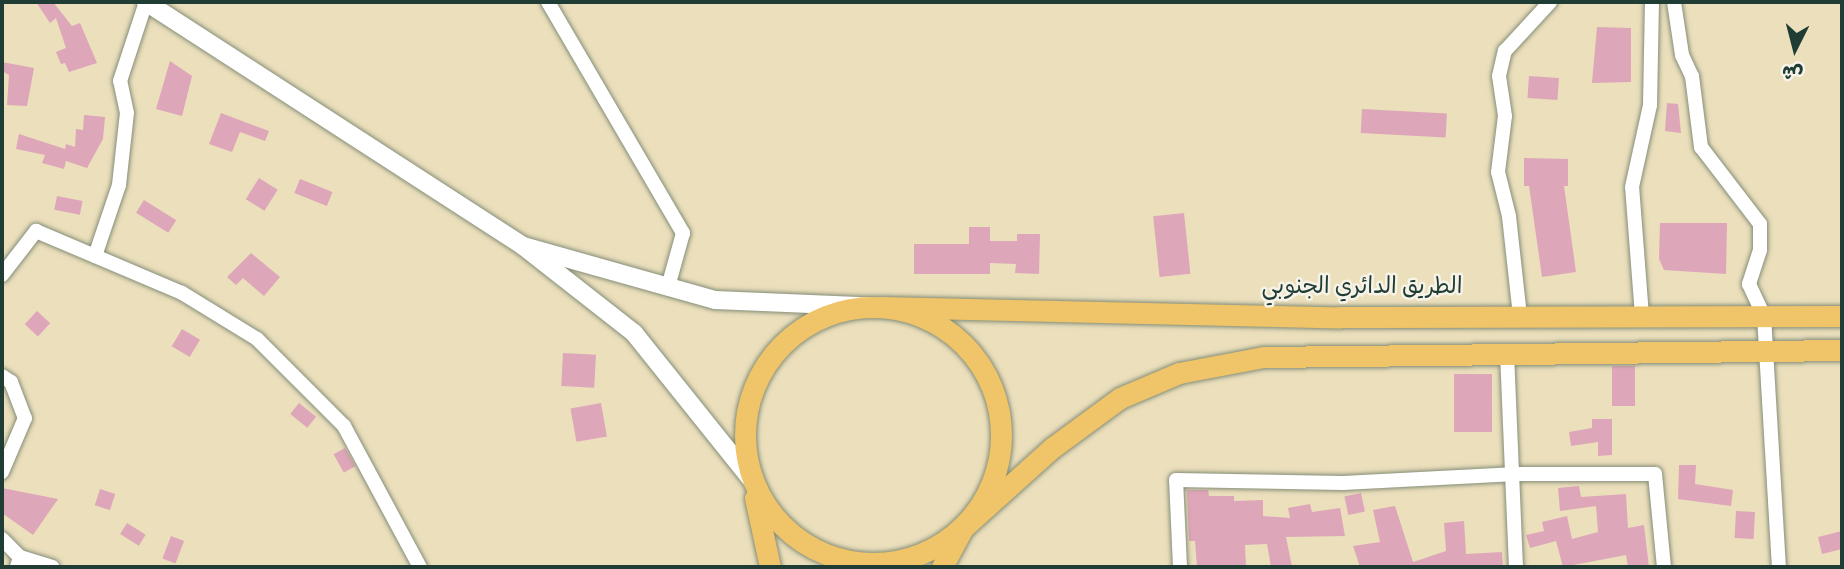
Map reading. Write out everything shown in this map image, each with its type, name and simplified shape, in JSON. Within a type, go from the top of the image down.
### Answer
[{"type":"main road","name":"الطريق الدائري الجنوبي","points":[[882,307],[1520,316],[1842,316]]},
{"type":"main road","points":[[770,567],[743,437],[750,395],[770,357],[801,328],[830,315],[882,307],[924,317],[959,339],[990,382],[1000,412],[1001,454],[988,494],[963,528],[942,567]]},
{"type":"main road","points":[[751,479],[772,516],[804,544],[844,561],[897,561],[928,552],[963,528],[1052,448],[1119,398],[1179,373],[1264,357],[1842,350]]},
{"type":"street","points":[[95,256],[119,185],[127,113],[120,82],[146,2],[523,246],[634,332],[751,479]]},
{"type":"street","points":[[548,2],[683,233],[668,287]]},
{"type":"street","points":[[1520,316],[1509,216],[1497,172],[1505,116],[1499,76],[1504,51],[1550,2]]},
{"type":"street","points":[[1642,316],[1632,187],[1650,105],[1652,2]]},
{"type":"street","points":[[1674,2],[1682,55],[1692,76],[1701,147],[1760,225],[1760,250],[1749,284],[1764,316],[1763,351],[1779,567]]},
{"type":"street","points":[[2,275],[36,231],[181,293],[257,338],[344,426],[420,567]]},
{"type":"street","points":[[523,246],[715,300],[882,307]]},
{"type":"street","points":[[1507,353],[1516,567]]},
{"type":"street","points":[[2,376],[11,382],[26,418],[2,472]]},
{"type":"street","points":[[1180,567],[1176,480],[1343,483],[1512,474],[1655,474],[1664,567]]},
{"type":"street","points":[[4,542],[18,562],[52,567]]},
{"type":"building","points":[[36,2],[53,2],[72,26],[80,23],[97,63],[69,72],[65,63],[61,64],[56,52],[66,48],[56,18],[50,23]]},
{"type":"building","points":[[1597,27],[1631,28],[1631,82],[1592,83]]},
{"type":"building","points":[[170,61],[192,76],[182,116],[156,109]]},
{"type":"building","points":[[2,62],[34,68],[27,106],[7,105],[9,75],[2,71]]},
{"type":"building","points":[[1529,76],[1559,78],[1557,100],[1527,98]]},
{"type":"building","points":[[1667,103],[1678,104],[1681,133],[1665,131]]},
{"type":"building","points":[[1362,109],[1447,113],[1446,137],[1361,133]]},
{"type":"building","points":[[221,113],[269,131],[265,141],[240,132],[232,152],[209,144]]},
{"type":"building","points":[[84,115],[105,117],[103,139],[87,168],[66,161],[64,169],[42,163],[45,155],[16,149],[19,134],[65,149],[66,144],[75,147],[76,129],[83,130]]},
{"type":"building","points":[[1524,158],[1568,159],[1568,186],[1564,186],[1576,272],[1542,277],[1529,186],[1524,186]]},
{"type":"building","points":[[259,178],[278,190],[264,211],[246,199]]},
{"type":"building","points":[[300,179],[332,192],[327,206],[294,193]]},
{"type":"building","points":[[57,196],[83,201],[80,215],[54,210]]},
{"type":"building","points":[[144,200],[176,220],[168,233],[136,213]]},
{"type":"building","points":[[1184,213],[1190,274],[1160,277],[1153,216]]},
{"type":"building","points":[[1660,223],[1727,223],[1726,274],[1664,270],[1659,259]]},
{"type":"building","points":[[969,227],[990,227],[990,241],[1017,241],[1017,234],[1040,234],[1039,274],[1015,273],[1016,264],[990,263],[990,274],[914,274],[914,244],[969,244]]},
{"type":"building","points":[[251,253],[280,277],[264,296],[243,278],[236,285],[227,277]]},
{"type":"building","points":[[37,311],[50,323],[38,336],[25,324]]},
{"type":"building","points":[[182,329],[200,340],[190,357],[172,346]]},
{"type":"building","points":[[563,353],[596,355],[594,388],[561,386]]},
{"type":"building","points":[[1612,366],[1635,366],[1635,406],[1612,406]]},
{"type":"building","points":[[1454,374],[1492,374],[1492,432],[1454,432]]},
{"type":"building","points":[[299,403],[316,417],[307,428],[290,414]]},
{"type":"building","points":[[601,403],[607,436],[576,442],[570,408]]},
{"type":"building","points":[[1592,419],[1612,419],[1612,455],[1598,456],[1598,442],[1571,446],[1569,432],[1592,428]]},
{"type":"building","points":[[345,448],[355,466],[344,473],[334,454]]},
{"type":"building","points":[[1679,465],[1696,465],[1695,484],[1733,490],[1731,506],[1678,499]]},
{"type":"building","points":[[1579,486],[1581,497],[1626,494],[1628,528],[1644,525],[1649,567],[1628,567],[1626,555],[1563,567],[1556,541],[1530,548],[1526,535],[1544,531],[1542,522],[1567,516],[1572,539],[1598,532],[1596,506],[1560,511],[1558,488]]},
{"type":"building","points":[[2,488],[58,499],[33,535],[2,513]]},
{"type":"building","points":[[100,489],[115,494],[110,510],[95,505]]},
{"type":"building","points":[[1187,490],[1208,490],[1209,496],[1234,496],[1234,501],[1263,500],[1263,516],[1290,518],[1288,508],[1310,504],[1312,512],[1340,508],[1345,536],[1286,537],[1292,567],[1271,567],[1267,544],[1245,545],[1246,567],[1197,567],[1195,541],[1189,541]]},
{"type":"building","points":[[1361,493],[1365,512],[1348,515],[1344,497]]},
{"type":"building","points":[[1395,506],[1413,562],[1446,551],[1444,523],[1464,521],[1466,554],[1502,552],[1503,567],[1360,567],[1353,546],[1380,542],[1373,510]]},
{"type":"building","points":[[1736,511],[1755,512],[1754,539],[1735,538]]},
{"type":"building","points":[[127,523],[146,535],[139,546],[120,534]]},
{"type":"building","points":[[1842,531],[1842,549],[1822,554],[1818,537]]},
{"type":"building","points":[[171,536],[184,541],[175,563],[162,558]]}]
